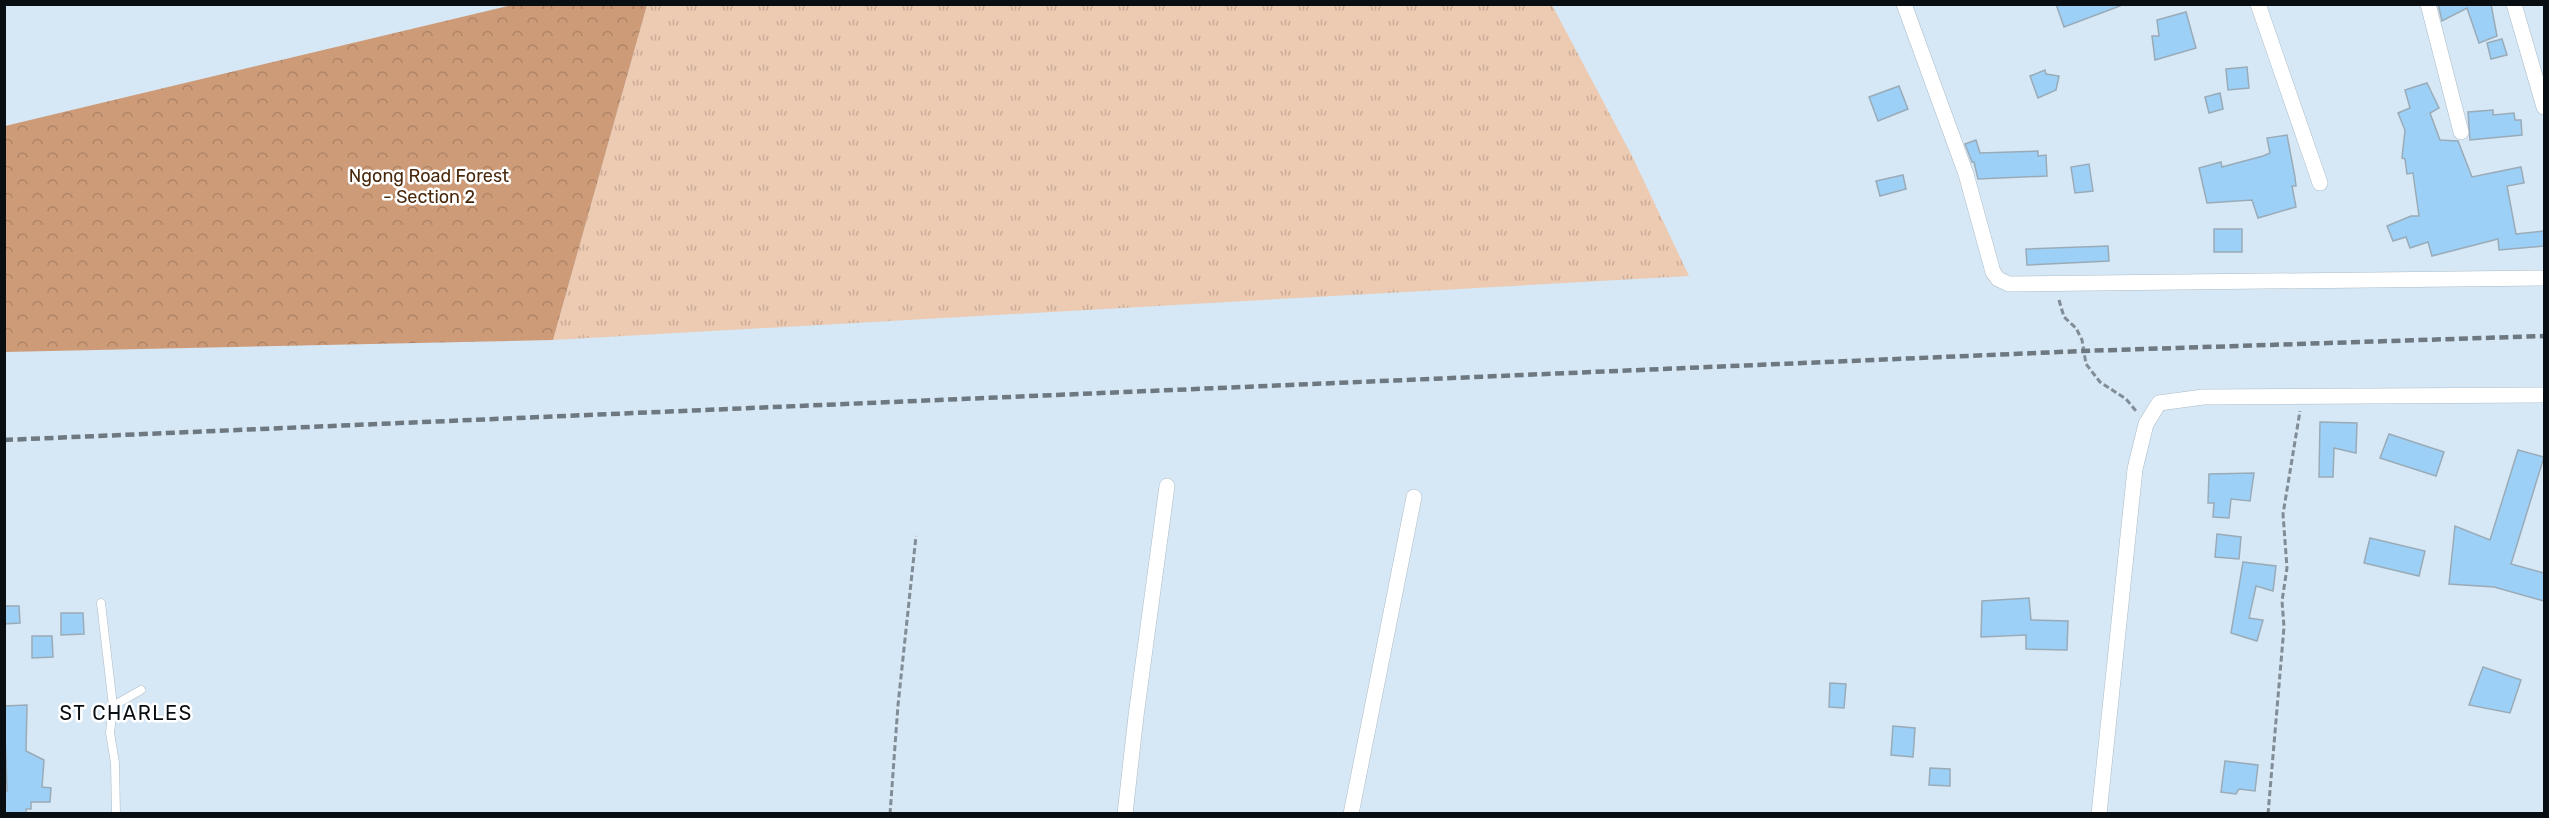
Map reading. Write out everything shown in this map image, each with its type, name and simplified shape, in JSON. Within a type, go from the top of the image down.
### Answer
[{"type":"street","points":[[1904,4],[1966,174],[1993,272],[1998,279],[2009,284],[2544,278]]},
{"type":"street","points":[[2258,4],[2320,183]]},
{"type":"street","points":[[2428,4],[2462,132]]},
{"type":"street","points":[[2514,4],[2544,107]]},
{"type":"street","points":[[2098,813],[2135,469],[2146,424],[2159,404],[2203,397],[2544,395]]},
{"type":"street","points":[[1125,813],[1167,486]]},
{"type":"street","points":[[1351,813],[1414,497]]},
{"type":"lane","points":[[101,603],[113,706],[110,733],[115,763],[116,813]]},
{"type":"lane","points":[[113,706],[141,690]]},
{"type":"path","points":[[2053,283],[2064,317],[2076,328],[2082,340],[2086,364],[2100,382],[2127,399],[2146,424]]},
{"type":"path","points":[[2268,813],[2284,627],[2282,601],[2287,568],[2283,514],[2298,416],[2305,395]]},
{"type":"path","points":[[890,813],[898,705],[916,536]]},
{"type":"green space","name":"Ngong Road Forest - Section 2","points":[[512,5],[647,5],[553,340],[5,352],[5,126]]},
{"type":"green space","points":[[647,5],[1552,5],[1632,156],[1689,276],[553,340]]},
{"type":"building","points":[[2056,4],[2120,4],[2120,6],[2064,27]]},
{"type":"building","points":[[2438,4],[2491,4],[2497,36],[2479,43],[2467,8],[2442,21]]},
{"type":"building","points":[[2186,12],[2196,48],[2155,60],[2152,36],[2159,36],[2157,20]]},
{"type":"building","points":[[2502,39],[2507,55],[2491,59],[2487,43]]},
{"type":"building","points":[[2247,67],[2249,88],[2228,90],[2226,69]]},
{"type":"building","points":[[2045,70],[2046,74],[2059,76],[2056,90],[2038,98],[2030,76]]},
{"type":"building","points":[[2427,83],[2439,108],[2430,113],[2440,140],[2458,141],[2472,177],[2521,167],[2524,183],[2507,186],[2516,234],[2544,231],[2544,246],[2499,250],[2498,239],[2432,256],[2428,242],[2410,248],[2406,237],[2393,241],[2387,226],[2411,216],[2419,216],[2413,173],[2407,174],[2405,159],[2402,158],[2405,130],[2398,113],[2410,108],[2405,90]]},
{"type":"building","points":[[1899,86],[1908,109],[1878,121],[1869,97]]},
{"type":"building","points":[[2220,93],[2223,109],[2209,113],[2205,97]]},
{"type":"building","points":[[2493,110],[2493,115],[2514,113],[2515,120],[2521,120],[2522,135],[2470,140],[2468,112]]},
{"type":"building","points":[[2287,135],[2295,177],[2296,186],[2292,186],[2296,207],[2258,218],[2252,200],[2207,203],[2199,168],[2221,162],[2222,167],[2263,156],[2270,153],[2267,138]]},
{"type":"building","points":[[1976,140],[1980,153],[2038,151],[2038,156],[2046,155],[2047,176],[1978,179],[1974,162],[1965,144]]},
{"type":"building","points":[[2089,164],[2093,191],[2075,193],[2071,167]]},
{"type":"building","points":[[1903,175],[1906,189],[1880,196],[1876,181]]},
{"type":"building","points":[[2214,229],[2242,229],[2242,252],[2214,252]]},
{"type":"building","points":[[2108,246],[2109,261],[2027,265],[2026,249]]},
{"type":"building","points":[[2320,422],[2357,423],[2356,453],[2334,448],[2333,477],[2319,477]]},
{"type":"building","points":[[2389,434],[2444,452],[2436,476],[2380,458]]},
{"type":"building","points":[[2518,450],[2544,457],[2511,564],[2544,573],[2544,601],[2494,587],[2449,584],[2455,526],[2490,540]]},
{"type":"building","points":[[2254,473],[2250,501],[2231,499],[2229,518],[2213,517],[2214,503],[2208,503],[2209,474]]},
{"type":"building","points":[[2217,534],[2241,537],[2239,559],[2215,557]]},
{"type":"building","points":[[2370,538],[2425,551],[2419,576],[2364,563]]},
{"type":"building","points":[[2243,562],[2276,566],[2273,591],[2256,586],[2249,618],[2263,620],[2257,641],[2231,633]]},
{"type":"building","points":[[2029,598],[2031,620],[2068,621],[2067,650],[2026,649],[2026,635],[1981,637],[1982,601]]},
{"type":"building","points":[[4,606],[19,606],[20,623],[4,624]]},
{"type":"building","points":[[61,613],[83,613],[84,634],[61,635]]},
{"type":"building","points":[[32,636],[52,636],[53,657],[32,658]]},
{"type":"building","points":[[2483,667],[2521,680],[2510,713],[2469,705]]},
{"type":"building","points":[[1830,683],[1846,684],[1844,708],[1829,707]]},
{"type":"building","points":[[27,705],[26,751],[44,760],[42,787],[51,788],[50,802],[31,802],[31,809],[26,809],[26,813],[4,813],[4,791],[7,791],[4,706]]},
{"type":"building","points":[[1893,726],[1915,728],[1913,757],[1891,755]]},
{"type":"building","points":[[2225,761],[2258,765],[2255,791],[2239,789],[2236,794],[2221,792]]},
{"type":"building","points":[[1930,768],[1950,769],[1950,786],[1929,785]]},
{"type":"railway","points":[[4,440],[2083,351],[2544,336]]},
{"type":"district","name":"ST CHARLES","points":[[126,713]]}]
